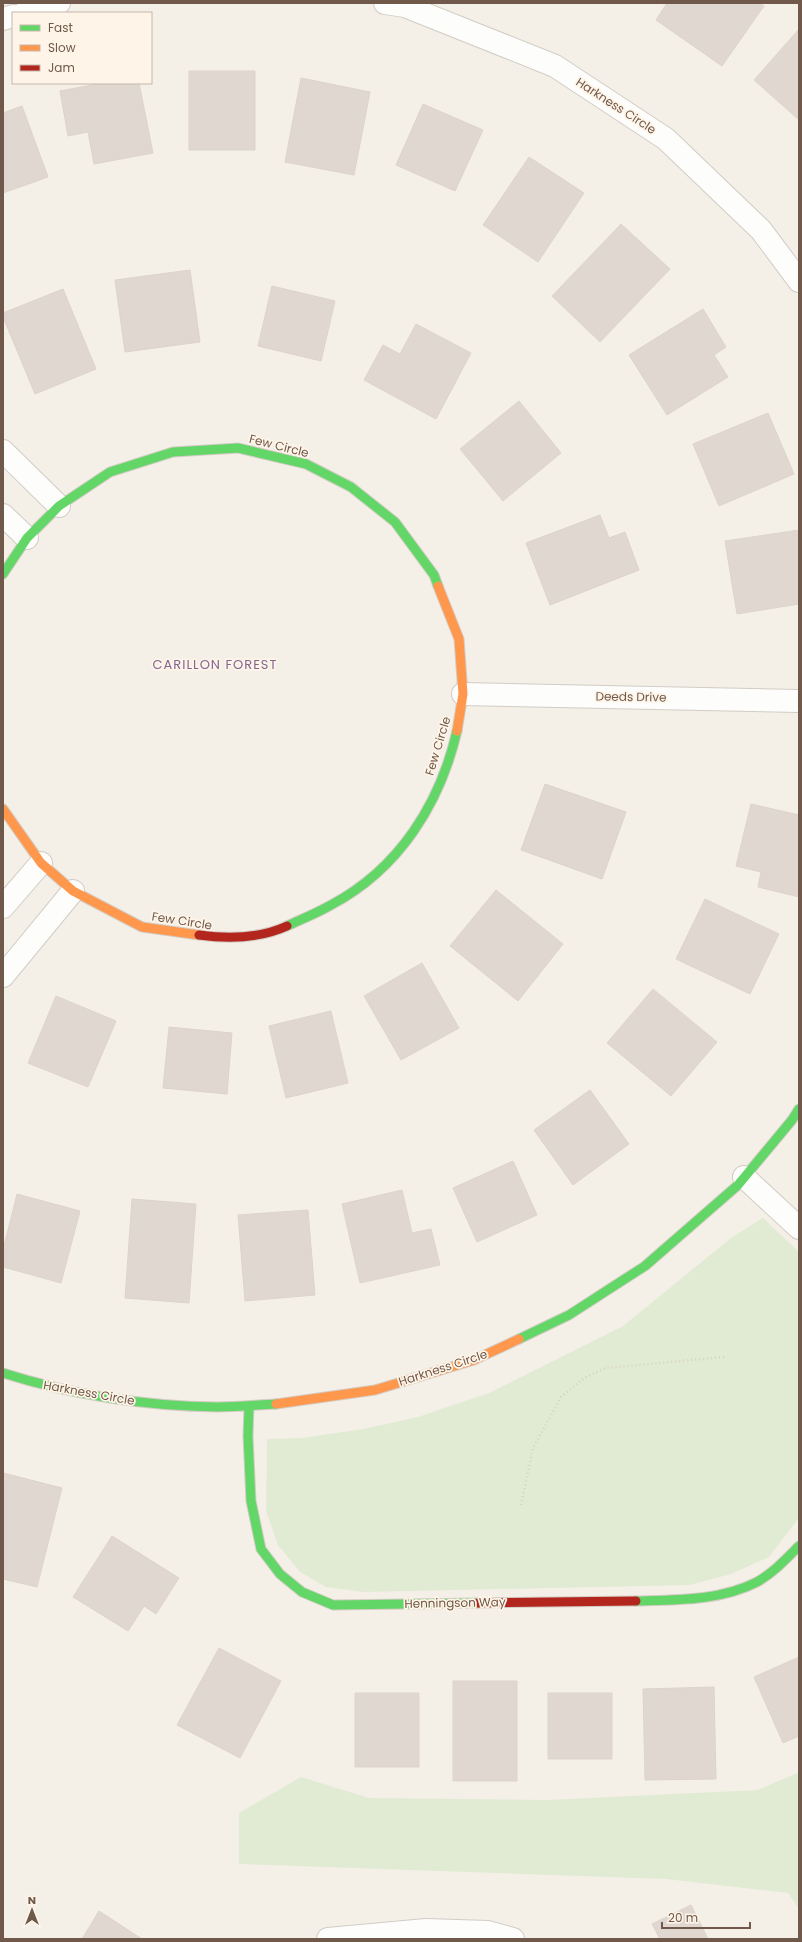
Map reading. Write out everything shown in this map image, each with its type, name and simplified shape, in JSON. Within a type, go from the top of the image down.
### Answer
[{"type":"street","points":[[28,12],[59,3]]},
{"type":"street","name":"Harkness Circle","points":[[385,3],[405,6],[555,66],[666,139],[761,230],[799,281]]},
{"type":"street","name":"Few Circle","points":[[3,574],[27,538],[59,506],[110,472],[173,452],[238,448],[306,464],[351,487],[395,522],[434,575],[459,639],[463,694],[458,732],[446,768],[432,803],[414,832],[392,858],[366,882],[332,905],[271,933],[218,938],[142,927],[73,891],[40,863],[3,809]]},
{"type":"street","points":[[3,451],[59,506]]},
{"type":"street","points":[[3,515],[27,538]]},
{"type":"street","name":"Deeds Drive","points":[[463,694],[799,702]]},
{"type":"street","points":[[3,907],[40,863]]},
{"type":"street","points":[[3,976],[73,891]]},
{"type":"street","name":"Harkness Circle","points":[[3,1373],[37,1384],[123,1401],[218,1407],[282,1404],[376,1390],[474,1360],[569,1315],[645,1266],[738,1185],[792,1120],[799,1109]]},
{"type":"street","points":[[744,1177],[799,1228]]},
{"type":"street","name":"Henningson Way","points":[[249,1406],[248,1436],[251,1501],[261,1549],[280,1574],[302,1592],[333,1605],[675,1600],[712,1597],[751,1586],[781,1566],[799,1546]]},
{"type":"street","points":[[328,1939],[426,1930],[488,1932],[513,1939]]},
{"type":"path","points":[[521,1505],[533,1448],[561,1396],[584,1378],[606,1368],[724,1357]]},
{"type":"green space","points":[[763,1218],[799,1252],[799,1518],[769,1557],[731,1574],[690,1585],[364,1592],[326,1587],[300,1572],[278,1545],[266,1511],[267,1439],[302,1438],[363,1429],[418,1417],[489,1393],[623,1326],[731,1238]]},
{"type":"green space","points":[[799,1772],[799,1909],[788,1893],[666,1879],[239,1864],[239,1813],[301,1777],[369,1798],[547,1800],[758,1790]]},
{"type":"building","points":[[667,3],[759,3],[764,6],[722,66],[656,20]]},
{"type":"building","points":[[799,29],[799,120],[754,80]]},
{"type":"building","points":[[189,71],[255,71],[255,150],[189,150]]},
{"type":"building","points":[[301,78],[370,92],[354,175],[285,162]]},
{"type":"building","points":[[98,84],[139,84],[153,153],[94,164],[88,132],[68,136],[60,91]]},
{"type":"building","points":[[423,104],[483,130],[455,191],[396,165]]},
{"type":"building","points":[[22,106],[48,177],[3,193],[3,113]]},
{"type":"building","points":[[529,157],[584,193],[538,262],[483,225]]},
{"type":"building","points":[[621,224],[670,269],[600,342],[552,296]]},
{"type":"building","points":[[190,270],[200,342],[125,352],[115,280]]},
{"type":"building","points":[[272,286],[335,301],[321,361],[258,346]]},
{"type":"building","points":[[63,289],[96,369],[35,394],[3,317],[3,313]]},
{"type":"building","points":[[703,309],[726,347],[714,355],[728,377],[667,415],[629,355]]},
{"type":"building","points":[[416,324],[471,353],[436,419],[364,380],[383,345],[400,354]]},
{"type":"building","points":[[519,401],[561,453],[503,501],[460,449]]},
{"type":"building","points":[[768,413],[794,474],[719,506],[693,444]]},
{"type":"building","points":[[600,515],[609,538],[625,532],[639,570],[550,605],[526,543]]},
{"type":"building","points":[[799,530],[799,604],[737,614],[725,541]]},
{"type":"building","points":[[545,784],[626,812],[602,879],[521,850]]},
{"type":"building","points":[[751,804],[799,815],[799,897],[758,887],[761,872],[736,866]]},
{"type":"building","points":[[496,890],[563,944],[518,1001],[450,946]]},
{"type":"building","points":[[705,899],[779,934],[750,994],[676,959]]},
{"type":"building","points":[[422,963],[459,1028],[401,1060],[364,996]]},
{"type":"building","points":[[653,989],[717,1042],[671,1096],[607,1043]]},
{"type":"building","points":[[56,996],[116,1021],[88,1087],[28,1063]]},
{"type":"building","points":[[331,1011],[348,1083],[286,1098],[269,1026]]},
{"type":"building","points":[[169,1027],[232,1033],[227,1094],[163,1088]]},
{"type":"building","points":[[590,1090],[629,1144],[573,1185],[534,1130]]},
{"type":"building","points":[[513,1161],[537,1215],[477,1242],[453,1188]]},
{"type":"building","points":[[402,1190],[412,1233],[431,1229],[440,1265],[360,1283],[342,1204]]},
{"type":"building","points":[[17,1194],[80,1211],[61,1283],[3,1267],[3,1250]]},
{"type":"building","points":[[132,1199],[196,1204],[189,1303],[125,1298]]},
{"type":"building","points":[[308,1210],[315,1295],[245,1301],[238,1215]]},
{"type":"building","points":[[3,1473],[62,1488],[37,1587],[3,1579]]},
{"type":"building","points":[[112,1536],[179,1578],[156,1614],[144,1606],[128,1631],[73,1597]]},
{"type":"building","points":[[219,1648],[281,1681],[240,1758],[177,1725]]},
{"type":"building","points":[[799,1657],[799,1736],[783,1743],[754,1677]]},
{"type":"building","points":[[453,1681],[517,1681],[517,1781],[453,1781]]},
{"type":"building","points":[[714,1687],[716,1779],[645,1780],[643,1689]]},
{"type":"building","points":[[355,1693],[419,1693],[419,1767],[355,1767]]},
{"type":"building","points":[[548,1693],[612,1693],[612,1759],[548,1759]]},
{"type":"building","points":[[691,1905],[708,1939],[660,1939],[652,1924]]},
{"type":"building","points":[[99,1911],[142,1939],[82,1939]]},
{"type":"traffic: fast","points":[[3,574],[27,538],[59,506],[110,472],[173,452],[238,448],[306,464],[351,487],[395,522],[434,575],[438,586]]},
{"type":"traffic: fast","points":[[287,926],[326,908],[355,890],[377,873],[396,853],[413,832],[428,809],[440,784],[457,731]]},
{"type":"traffic: fast","points":[[519,1339],[569,1315],[645,1266],[738,1185],[792,1120],[799,1109]]},
{"type":"traffic: fast","points":[[3,1373],[29,1381],[82,1393],[136,1402],[218,1407],[276,1404]]},
{"type":"traffic: fast","points":[[249,1406],[248,1436],[251,1501],[261,1549],[280,1574],[302,1592],[333,1605],[478,1603]]},
{"type":"traffic: fast","points":[[636,1601],[698,1598],[728,1593],[743,1588],[757,1582],[779,1566],[799,1546]]},
{"type":"traffic: slow","points":[[438,586],[459,639],[463,694],[457,731]]},
{"type":"traffic: slow","points":[[3,809],[41,863],[73,891],[142,927],[199,935]]},
{"type":"traffic: slow","points":[[276,1404],[375,1390],[474,1360],[519,1339]]},
{"type":"traffic: jam","points":[[199,935],[221,937],[255,935],[287,926]]},
{"type":"traffic: jam","points":[[478,1603],[636,1601]]},
{"type":"district","name":"CARILLON FOREST","points":[[215,664]]}]
